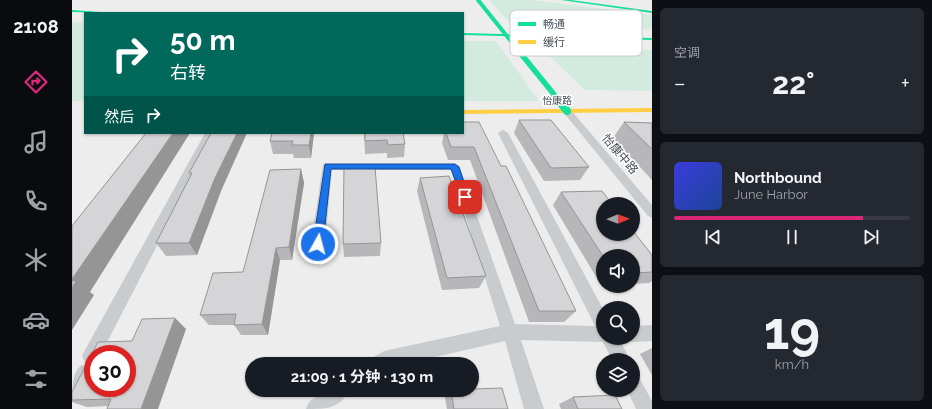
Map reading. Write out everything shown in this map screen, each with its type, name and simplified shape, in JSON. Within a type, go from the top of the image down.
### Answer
[{"type":"main road","points":[[478,0],[510,40]]},
{"type":"main road","points":[[563,0],[652,10]]},
{"type":"main road","points":[[585,0],[652,10]]},
{"type":"main road","points":[[72,11],[86,12]]},
{"type":"main road","points":[[72,15],[84,16]]},
{"type":"main road","points":[[464,29],[510,30]]},
{"type":"main road","points":[[464,34],[510,35]]},
{"type":"main road","points":[[642,34],[652,34]]},
{"type":"main road","points":[[642,39],[652,39]]},
{"type":"main road","points":[[523,56],[567,111]]},
{"type":"main road","name":"怡康路","points":[[464,112],[652,110]]},
{"type":"street","name":"怡康中路","points":[[567,111],[652,213]]},
{"type":"street","points":[[503,133],[596,312]]},
{"type":"street","points":[[72,392],[209,134]]},
{"type":"street","points":[[318,244],[327,166],[455,167],[534,409]]},
{"type":"street","points":[[398,357],[510,332],[596,334]]},
{"type":"street","points":[[640,334],[652,333]]},
{"type":"street","points":[[316,409],[331,397]]},
{"type":"street","points":[[640,397],[646,409]]},
{"type":"green space","points":[[489,0],[532,0],[612,10],[510,10],[510,23]]},
{"type":"green space","points":[[642,14],[652,15],[652,29],[642,29]]},
{"type":"green space","points":[[72,22],[84,23],[84,101],[72,101]]},
{"type":"green space","points":[[464,41],[496,41],[539,101],[464,101]]},
{"type":"green space","points":[[642,50],[652,50],[652,91],[585,90],[549,56],[642,56]]},
{"type":"building","points":[[519,120],[551,120],[589,167],[551,168]]},
{"type":"building","points":[[464,122],[479,122],[501,166],[506,166],[576,311],[539,311],[474,147],[451,147],[446,134],[464,134]]},
{"type":"building","points":[[624,122],[652,123],[652,149]]},
{"type":"building","points":[[145,134],[172,134],[72,279],[72,226]]},
{"type":"building","points":[[210,134],[237,134],[215,178],[189,243],[156,243],[192,173],[189,173]]},
{"type":"building","points":[[272,134],[311,134],[309,145],[292,145],[293,141],[270,141]]},
{"type":"building","points":[[365,134],[403,134],[405,144],[388,145],[387,140],[365,141]]},
{"type":"building","points":[[344,167],[375,167],[381,243],[343,244]]},
{"type":"building","points":[[301,169],[289,247],[276,248],[262,324],[234,325],[236,314],[200,315],[213,273],[243,272],[270,170]]},
{"type":"building","points":[[449,176],[486,276],[447,278],[420,178]]},
{"type":"building","points":[[602,191],[607,197],[596,197],[596,241],[640,240],[652,255],[652,272],[640,273],[640,249],[598,249],[561,192]]},
{"type":"building","points":[[72,281],[76,281],[72,288]]},
{"type":"building","points":[[175,318],[141,409],[107,409],[111,399],[72,400],[72,392],[84,369],[84,397],[136,397],[136,345],[96,345],[98,342],[132,341],[142,319]]},
{"type":"building","points":[[502,388],[508,409],[454,409],[452,397],[479,397],[479,389]]},
{"type":"building","points":[[573,397],[616,397],[622,409],[578,409]]},
{"type":"traffic: fast","points":[[478,0],[510,40]]},
{"type":"traffic: fast","points":[[563,0],[637,10]]},
{"type":"traffic: fast","points":[[72,11],[86,12]]},
{"type":"traffic: fast","points":[[642,11],[652,12]]},
{"type":"traffic: fast","points":[[464,34],[510,35]]},
{"type":"traffic: fast","points":[[642,39],[652,39]]},
{"type":"traffic: fast","points":[[523,56],[567,111]]},
{"type":"traffic: slow","points":[[464,112],[652,110]]},
{"type":"route","points":[[318,244],[327,166],[455,167],[465,197]]}]
